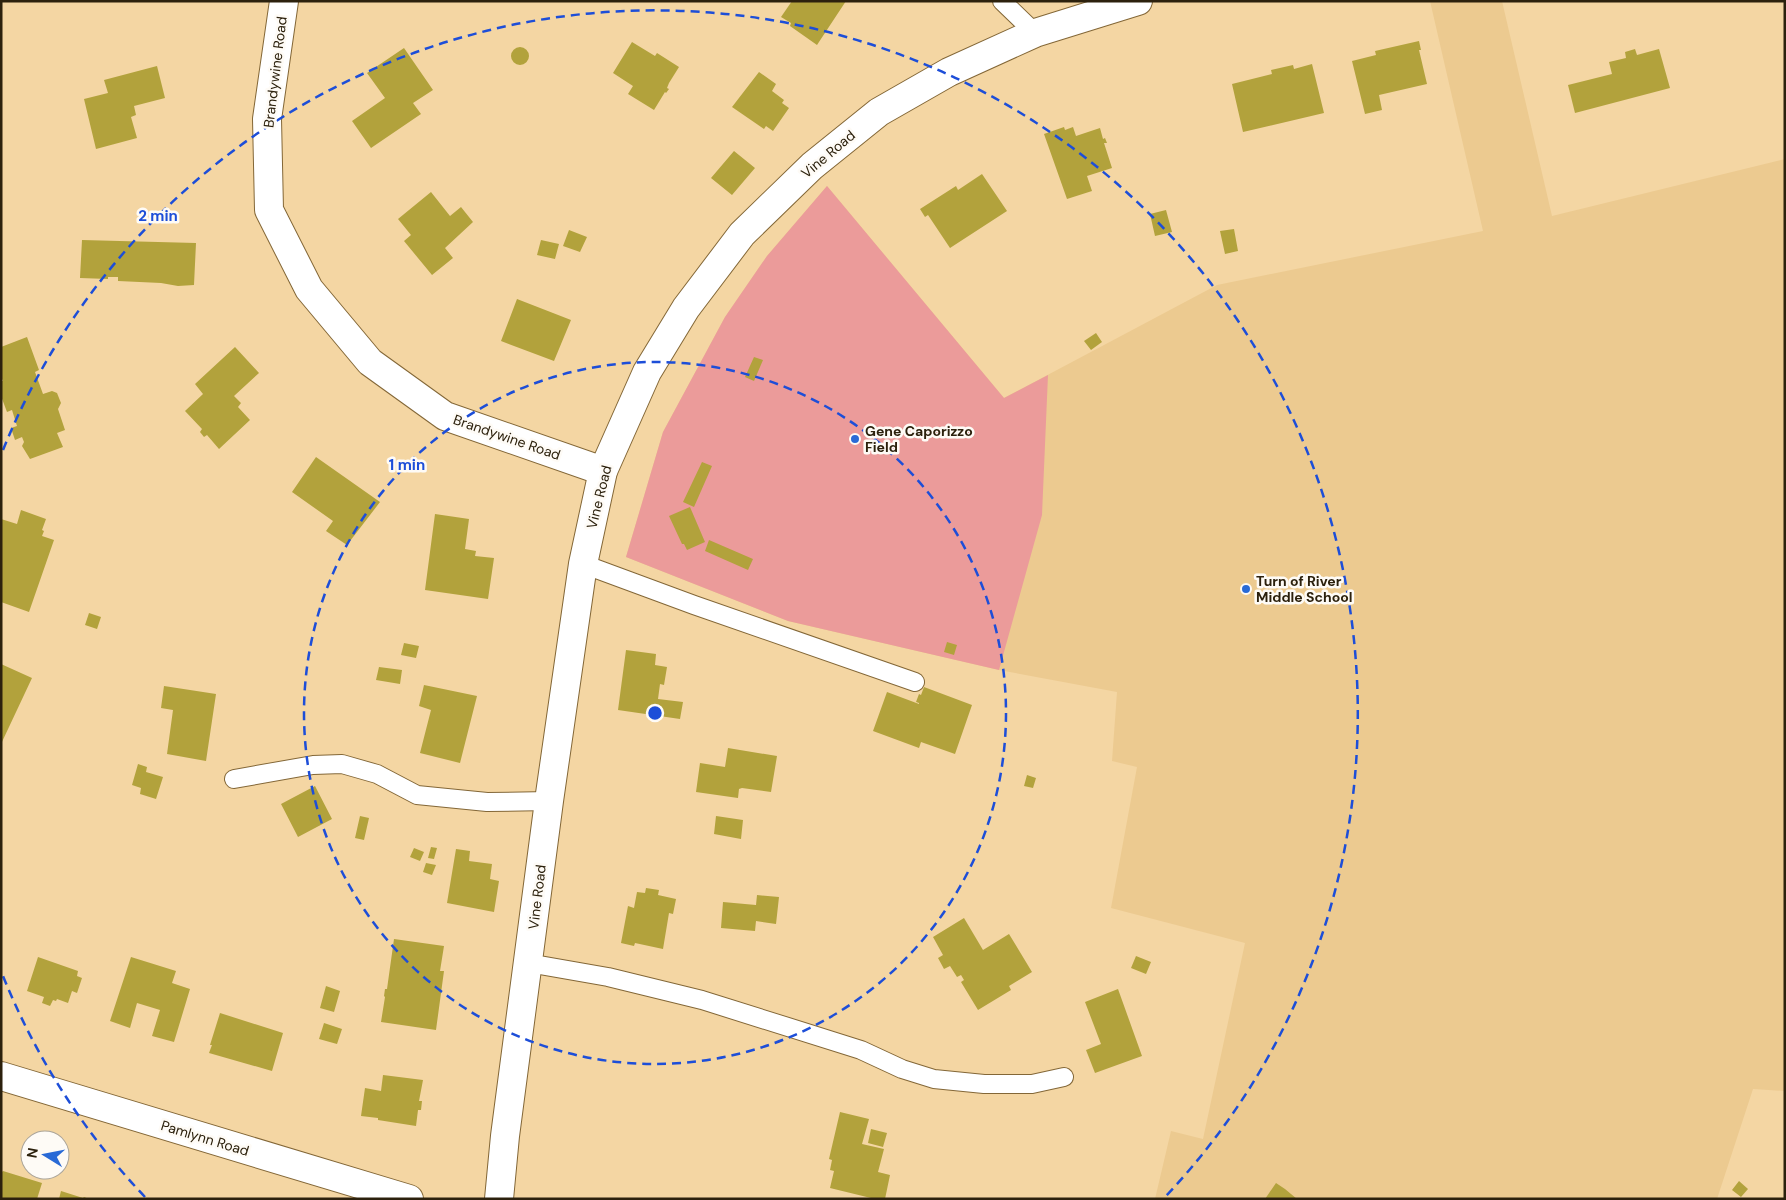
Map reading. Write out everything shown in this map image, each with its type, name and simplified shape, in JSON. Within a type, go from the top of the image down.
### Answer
[{"type":"street","name":"Brandywine Road","points":[[284,1],[267,119],[269,210],[309,289],[370,362],[445,416],[603,471]]},
{"type":"street","name":"Vine Road","points":[[499,1199],[505,1136],[582,564],[603,471],[647,372],[686,308],[742,234],[812,166],[879,112],[949,72],[1034,33],[1138,1]]},
{"type":"street","name":"Pamlynn Road","points":[[1,1076],[409,1199]]},
{"type":"lane","points":[[1002,1],[1034,33]]},
{"type":"lane","points":[[582,564],[915,682]]},
{"type":"lane","points":[[234,779],[313,765],[342,764],[378,774],[417,795],[487,802],[549,802]]},
{"type":"lane","points":[[528,963],[608,978],[702,1000],[861,1050],[902,1069],[934,1079],[984,1084],[1032,1084],[1064,1076]]},
{"type":"shaded area","name":"Turn of River Middle School","points":[[1430,1],[1502,1],[1552,216],[1785,159],[1785,1091],[1753,1089],[1717,1199],[1155,1199],[1171,1131],[1203,1139],[1245,943],[1111,908],[1137,767],[1112,761],[1117,692],[999,670],[788,621],[626,557],[663,432],[725,317],[767,256],[827,186],[1004,398],[1217,285],[1483,231]]},
{"type":"shaded area","points":[[827,186],[1004,398],[1048,375],[1042,515],[999,670],[788,621],[626,557],[663,432],[725,317],[767,256]]},
{"type":"building","points":[[792,1],[846,1],[817,45],[790,26],[791,23],[781,17]]},
{"type":"building","points":[[1419,41],[1421,50],[1419,50],[1427,84],[1379,95],[1382,110],[1365,114],[1352,61],[1376,55],[1375,51]]},
{"type":"building","points":[[632,42],[655,56],[657,53],[679,67],[669,83],[667,88],[669,89],[665,92],[654,110],[628,94],[633,86],[613,73]]},
{"type":"building","points":[[520,47],[526,50],[529,56],[526,62],[520,65],[514,62],[511,56],[514,50]]},
{"type":"building","points":[[404,48],[433,90],[413,103],[421,114],[371,148],[352,121],[385,98],[367,73]]},
{"type":"building","points":[[1635,49],[1637,55],[1659,49],[1670,88],[1575,113],[1568,85],[1612,74],[1609,62],[1626,58],[1625,52]]},
{"type":"building","points":[[1312,64],[1324,113],[1243,132],[1232,84],[1272,74],[1271,70],[1293,65],[1294,69]]},
{"type":"building","points":[[157,66],[165,98],[134,106],[136,115],[131,117],[137,138],[96,149],[84,99],[108,93],[104,80]]},
{"type":"building","points":[[759,72],[776,84],[772,91],[784,100],[782,103],[789,108],[773,131],[766,126],[764,129],[732,107]]},
{"type":"building","points":[[1064,127],[1065,130],[1073,127],[1076,136],[1100,128],[1103,139],[1105,138],[1107,143],[1104,143],[1112,168],[1087,176],[1092,191],[1067,199],[1044,134]]},
{"type":"building","points":[[734,151],[755,168],[732,195],[711,178]]},
{"type":"building","points":[[982,174],[1007,211],[950,248],[928,215],[925,217],[920,209],[956,186],[958,190]]},
{"type":"building","points":[[431,192],[450,216],[461,207],[473,222],[445,248],[453,258],[432,275],[404,241],[411,235],[398,219]]},
{"type":"building","points":[[1166,210],[1172,232],[1155,236],[1150,214]]},
{"type":"building","points":[[1234,229],[1238,251],[1225,254],[1220,231]]},
{"type":"building","points":[[569,230],[587,237],[580,252],[563,246]]},
{"type":"building","points":[[82,240],[196,243],[194,285],[178,286],[161,283],[118,281],[118,277],[108,277],[108,279],[80,278]]},
{"type":"building","points":[[541,240],[559,244],[555,259],[537,255]]},
{"type":"building","points":[[517,299],[571,320],[554,361],[501,341]]},
{"type":"building","points":[[1096,333],[1102,342],[1091,350],[1084,341]]},
{"type":"building","points":[[27,337],[39,370],[35,372],[43,394],[52,391],[57,393],[61,403],[58,409],[65,430],[57,433],[63,447],[30,459],[22,446],[24,442],[22,437],[15,440],[11,428],[17,426],[12,410],[7,412],[1,396],[1,381],[3,381],[1,377],[1,347]]},
{"type":"building","points":[[235,347],[259,373],[234,396],[241,403],[238,407],[250,420],[219,449],[207,435],[204,437],[200,432],[202,429],[185,411],[203,394],[195,384]]},
{"type":"building","points":[[754,357],[763,360],[754,381],[745,377]]},
{"type":"building","points":[[316,457],[380,502],[347,545],[326,531],[333,521],[292,492]]},
{"type":"building","points":[[702,462],[712,466],[694,507],[683,502]]},
{"type":"building","points":[[690,507],[705,542],[687,550],[684,544],[682,544],[669,516]]},
{"type":"building","points":[[21,510],[46,519],[42,536],[54,540],[29,612],[1,602],[1,519],[17,524]]},
{"type":"building","points":[[435,514],[469,519],[465,549],[476,551],[475,556],[494,558],[488,599],[425,590]]},
{"type":"building","points":[[709,540],[753,559],[748,570],[705,551]]},
{"type":"building","points":[[89,613],[101,617],[97,629],[85,625]]},
{"type":"building","points":[[947,642],[957,645],[954,655],[944,652]]},
{"type":"building","points":[[404,643],[419,646],[416,658],[401,655]]},
{"type":"building","points":[[626,650],[656,654],[655,665],[667,667],[664,685],[660,684],[658,699],[683,702],[680,719],[618,710]]},
{"type":"building","points":[[1,664],[32,678],[1,744]]},
{"type":"building","points":[[379,667],[402,670],[400,684],[376,680]]},
{"type":"building","points":[[424,685],[477,696],[460,763],[420,753],[431,710],[419,706]]},
{"type":"building","points":[[164,686],[216,694],[206,761],[167,754],[173,710],[161,708]]},
{"type":"building","points":[[924,687],[972,705],[955,754],[921,742],[919,748],[873,731],[887,692],[919,704],[916,702]]},
{"type":"building","points":[[728,748],[777,756],[771,792],[742,788],[739,789],[738,798],[696,792],[700,763],[725,767]]},
{"type":"building","points":[[138,764],[147,767],[146,772],[163,777],[156,799],[140,794],[141,788],[132,785]]},
{"type":"building","points":[[1027,775],[1036,778],[1033,788],[1024,786]]},
{"type":"building","points":[[315,786],[332,819],[298,837],[281,804]]},
{"type":"building","points":[[360,816],[369,818],[364,840],[355,838]]},
{"type":"building","points":[[716,816],[743,820],[741,839],[714,834]]},
{"type":"building","points":[[431,847],[437,848],[434,859],[428,858]]},
{"type":"building","points":[[414,848],[424,852],[420,861],[410,857]]},
{"type":"building","points":[[456,849],[470,851],[469,861],[492,864],[490,879],[499,881],[494,912],[447,903]]},
{"type":"building","points":[[426,863],[436,865],[432,875],[423,872]]},
{"type":"building","points":[[646,888],[659,890],[658,895],[676,899],[673,914],[669,913],[663,949],[635,943],[634,946],[621,943],[628,906],[634,908],[637,892],[645,893]]},
{"type":"building","points":[[757,895],[779,897],[776,924],[756,921],[755,931],[721,928],[723,902],[756,905]]},
{"type":"building","points":[[964,918],[983,950],[1009,934],[1032,972],[1009,986],[1011,990],[978,1010],[961,982],[964,980],[961,975],[957,977],[950,966],[944,969],[938,958],[943,955],[933,937]]},
{"type":"building","points":[[394,939],[444,946],[440,971],[444,971],[436,1030],[381,1022]]},
{"type":"building","points":[[1136,956],[1151,962],[1146,974],[1131,968]]},
{"type":"building","points":[[38,957],[78,971],[77,976],[82,978],[77,993],[72,991],[68,1003],[57,999],[56,1001],[53,1000],[50,1006],[42,1003],[44,997],[27,991]]},
{"type":"building","points":[[131,957],[176,971],[172,983],[190,989],[174,1042],[152,1036],[160,1010],[137,1003],[130,1028],[110,1021]]},
{"type":"building","points":[[326,986],[340,991],[334,1012],[320,1008]]},
{"type":"building","points":[[1118,989],[1142,1056],[1095,1073],[1086,1050],[1101,1044],[1085,1002]]},
{"type":"building","points":[[220,1013],[283,1033],[272,1071],[209,1053]]},
{"type":"building","points":[[324,1023],[342,1029],[337,1044],[319,1039]]},
{"type":"building","points":[[383,1075],[423,1080],[419,1101],[422,1101],[421,1110],[418,1110],[416,1126],[361,1116],[365,1088],[381,1091]]},
{"type":"building","points":[[840,1112],[869,1119],[862,1144],[884,1149],[878,1172],[890,1175],[885,1199],[875,1199],[830,1188],[834,1171],[830,1170],[832,1160],[829,1159]]},
{"type":"building","points":[[871,1129],[887,1133],[883,1147],[868,1143]]},
{"type":"building","points":[[3,1171],[20,1176],[20,1180],[32,1180],[42,1183],[37,1199],[1,1199],[1,1173]]},
{"type":"building","points":[[1739,1181],[1748,1189],[1741,1197],[1732,1190]]},
{"type":"building","points":[[1276,1183],[1285,1189],[1297,1199],[1265,1199]]},
{"type":"building","points":[[61,1191],[83,1198],[89,1199],[59,1199]]},
{"type":"place","name":"Gene Caporizzo Field","points":[[855,439]]},
{"type":"place","name":"Turn of River Middle School","points":[[1246,589]]}]
